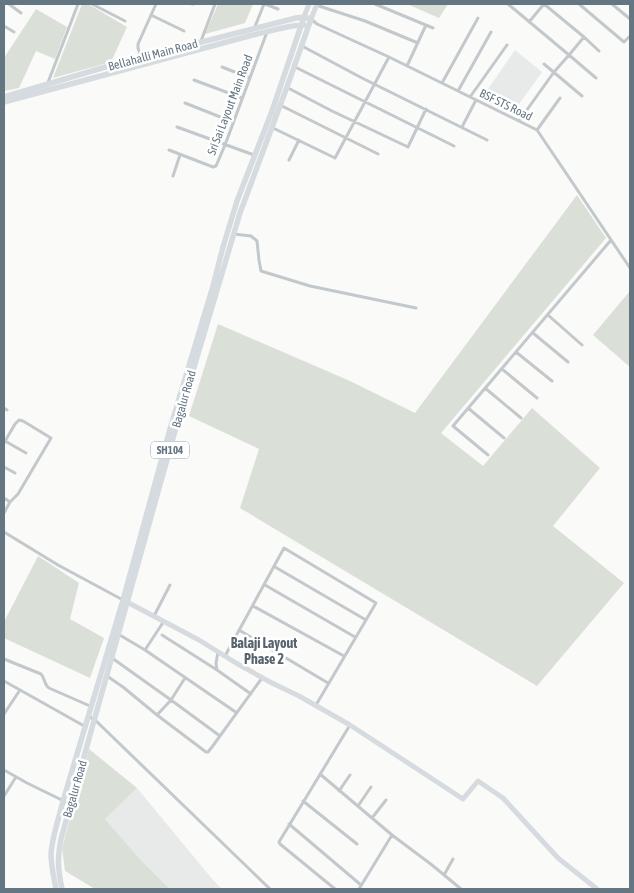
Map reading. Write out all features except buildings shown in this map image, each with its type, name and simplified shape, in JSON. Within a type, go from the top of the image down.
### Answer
[{"type":"main road","name":"Bellahalli Main Road","points":[[4,97],[141,58],[254,28],[304,17]]},
{"type":"main road","points":[[304,17],[311,19]]},
{"type":"main road","name":"Bagalur Road","points":[[62,889],[58,873],[58,856],[91,718],[112,658],[125,601],[237,201],[272,111],[304,17]]},
{"type":"main road","name":"Bagalur Road","points":[[172,430],[240,213],[311,19]]},
{"type":"main road","name":"Bellahalli Main Road","points":[[4,102],[250,36],[302,24]]},
{"type":"main road","points":[[302,24],[309,27]]},
{"type":"main road","name":"Bagalur Road","points":[[56,889],[52,872],[51,854],[55,834],[63,801],[86,727],[91,718],[92,706],[125,601]]},
{"type":"street","points":[[9,4],[21,13]]},
{"type":"street","points":[[45,91],[78,4]]},
{"type":"street","points":[[92,4],[124,22]]},
{"type":"street","points":[[141,58],[138,44],[156,4]]},
{"type":"street","points":[[201,42],[215,4]]},
{"type":"street","points":[[254,28],[264,4],[278,9]]},
{"type":"street","name":"Bagalur Road","points":[[304,17],[309,4]]},
{"type":"street","points":[[316,4],[418,43]]},
{"type":"street","name":"Bagalur Road","points":[[311,19],[316,4]]},
{"type":"street","points":[[374,4],[433,28]]},
{"type":"street","points":[[508,4],[596,78]]},
{"type":"street","points":[[529,22],[544,4],[599,51]]},
{"type":"street","points":[[579,4],[624,42],[629,37]]},
{"type":"street","points":[[612,4],[630,19]]},
{"type":"street","points":[[150,15],[184,31]]},
{"type":"street","points":[[442,83],[478,18]]},
{"type":"street","name":"BSF STS Road","points":[[311,19],[317,24],[408,66],[537,130],[630,268]]},
{"type":"street","points":[[309,27],[317,24]]},
{"type":"street","points":[[408,66],[426,25]]},
{"type":"street","points":[[4,26],[14,32]]},
{"type":"street","name":"Sri Sai Layout Main Road","points":[[169,150],[215,167],[267,32]]},
{"type":"street","points":[[458,91],[491,32]]},
{"type":"street","points":[[519,121],[554,72],[584,37]]},
{"type":"street","points":[[470,97],[507,45]]},
{"type":"street","points":[[302,46],[487,140]]},
{"type":"street","points":[[272,128],[335,158],[389,57]]},
{"type":"street","points":[[544,64],[582,96]]},
{"type":"street","points":[[295,66],[454,146]]},
{"type":"street","points":[[222,67],[250,78]]},
{"type":"street","points":[[194,80],[242,98]]},
{"type":"street","points":[[287,87],[354,122],[408,147],[426,109]]},
{"type":"street","points":[[537,130],[560,98]]},
{"type":"street","points":[[462,127],[476,100]]},
{"type":"street","points":[[185,103],[233,122]]},
{"type":"street","points":[[280,105],[378,154]]},
{"type":"street","points":[[177,127],[255,156]]},
{"type":"street","points":[[289,160],[298,140]]},
{"type":"street","points":[[173,176],[180,155]]},
{"type":"street","points":[[233,234],[251,236],[257,241],[262,271],[310,286],[416,308]]},
{"type":"street","points":[[488,456],[453,426],[611,240]]},
{"type":"street","points":[[548,315],[582,345]]},
{"type":"street","points":[[533,332],[568,362]]},
{"type":"street","points":[[516,352],[552,381]]},
{"type":"street","points":[[502,368],[537,398]]},
{"type":"street","points":[[485,388],[521,418]]},
{"type":"street","points":[[468,408],[504,438]]},
{"type":"street","points":[[4,513],[10,502],[18,494],[51,438],[19,420],[5,442],[26,453]]},
{"type":"street","points":[[4,467],[15,473]]},
{"type":"street","points":[[4,498],[10,502]]},
{"type":"street","points":[[4,532],[58,565],[199,640],[263,678],[350,725],[463,799],[478,781],[503,798],[558,858],[597,889]]},
{"type":"street","points":[[225,656],[284,548],[376,602],[315,706]]},
{"type":"street","points":[[275,567],[366,620]]},
{"type":"street","points":[[264,584],[355,637]]},
{"type":"street","points":[[154,616],[170,585]]},
{"type":"street","points":[[253,606],[344,656]]},
{"type":"street","points":[[145,650],[164,621]]},
{"type":"street","points":[[239,630],[328,683]]},
{"type":"street","points":[[117,634],[145,650],[237,713]]},
{"type":"street","points":[[162,635],[251,694]]},
{"type":"street","points":[[217,670],[218,651]]},
{"type":"street","points":[[112,658],[220,736]]},
{"type":"street","points":[[4,659],[41,674],[46,687],[92,706]]},
{"type":"street","points":[[106,676],[123,687],[206,752],[208,752],[263,678]]},
{"type":"street","points":[[157,715],[171,700],[185,678]]},
{"type":"street","points":[[4,681],[86,727]]},
{"type":"street","points":[[4,714],[20,690]]},
{"type":"street","points":[[91,718],[270,889]]},
{"type":"street","points":[[335,889],[280,844],[279,840],[350,725]]},
{"type":"street","points":[[4,770],[70,805]]},
{"type":"street","points":[[320,774],[392,835],[461,889]]},
{"type":"street","points":[[339,790],[350,775]]},
{"type":"street","points":[[4,796],[16,777]]},
{"type":"street","points":[[358,806],[371,787]]},
{"type":"street","points":[[372,818],[386,800]]},
{"type":"street","points":[[303,801],[357,844]]},
{"type":"street","points":[[289,824],[362,885]]},
{"type":"street","points":[[359,889],[392,835]]},
{"type":"street","points":[[444,875],[453,859]]},
{"type":"shaded area","points":[[82,4],[88,4],[127,27],[111,62],[53,78]]},
{"type":"shaded area","points":[[218,4],[253,4],[245,23],[205,34]]},
{"type":"shaded area","points":[[407,4],[448,4],[439,18]]},
{"type":"shaded area","points":[[36,9],[67,27],[55,59],[36,51],[19,88],[4,91],[4,58]]},
{"type":"shaded area","points":[[515,50],[542,72],[512,114],[481,99]]},
{"type":"shaded area","points":[[577,195],[606,238],[441,433],[483,466],[532,408],[600,468],[553,526],[624,583],[537,686],[240,508],[259,449],[189,416],[218,324],[350,381],[415,413]]},
{"type":"shaded area","points":[[630,291],[630,367],[593,335]]},
{"type":"shaded area","points":[[38,556],[79,583],[70,619],[104,638],[90,678],[4,638],[4,622]]},
{"type":"shaded area","points":[[89,749],[137,788],[105,819],[140,859],[170,889],[95,889],[65,871],[62,848]]},
{"type":"shaded area","points":[[137,788],[222,889],[170,889],[140,859],[105,819]]},
{"type":"district","name":"Balaji Layout Phase 2","points":[[264,652]]}]
